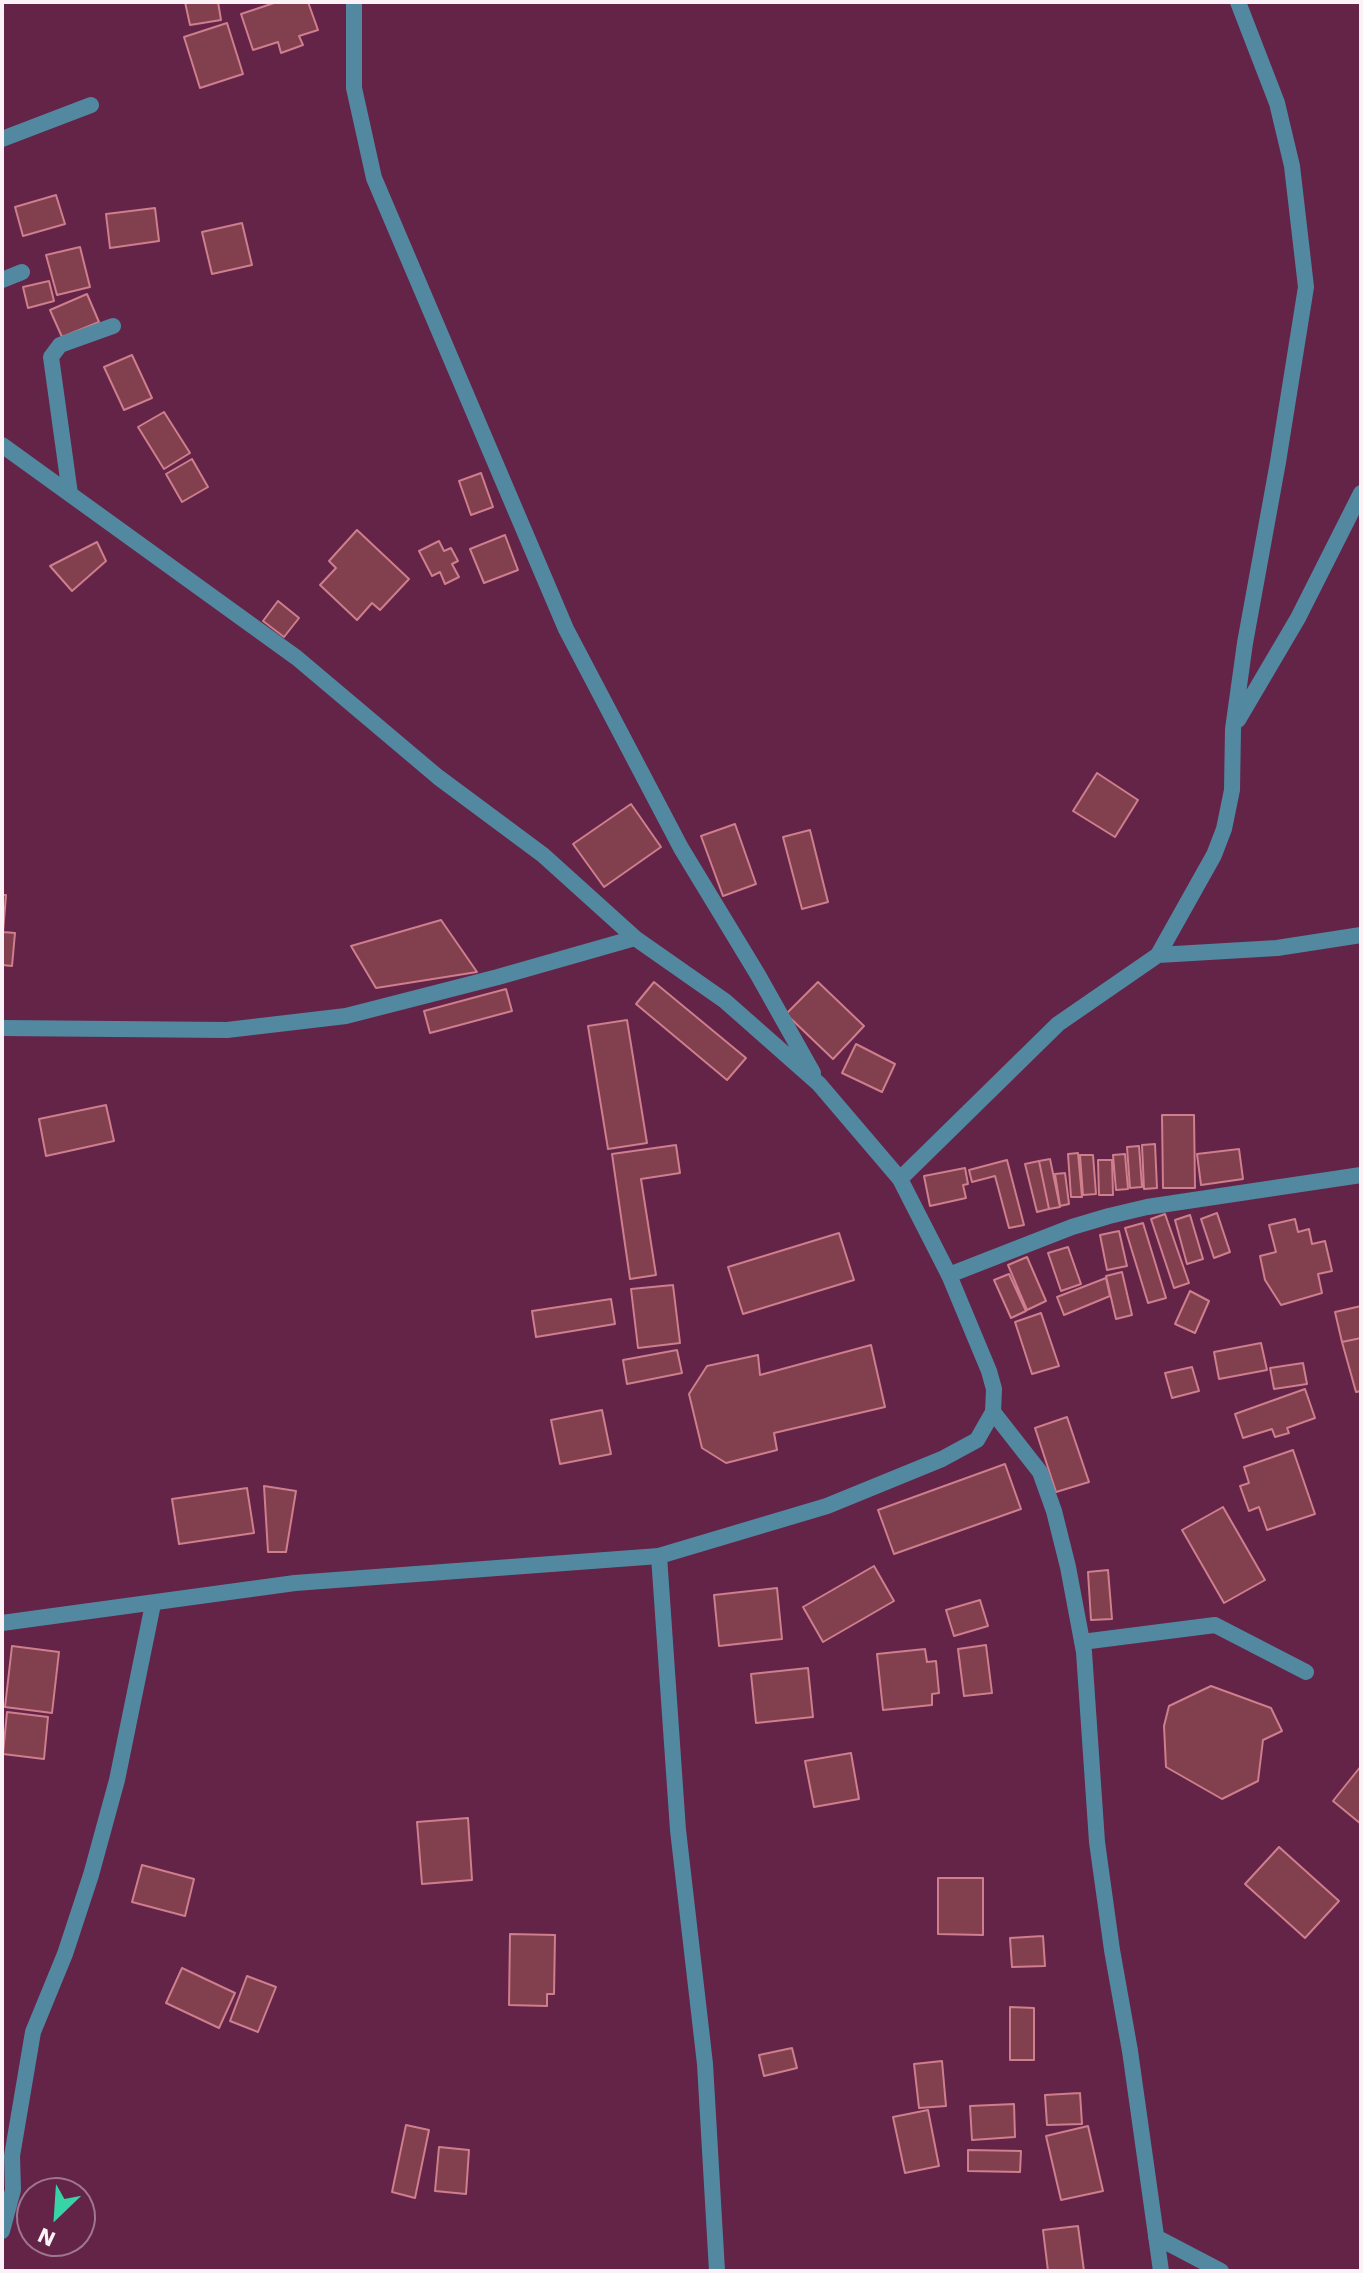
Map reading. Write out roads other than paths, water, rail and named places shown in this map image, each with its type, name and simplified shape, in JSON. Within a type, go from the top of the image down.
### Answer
[{"type":"street","points":[[354,2],[354,88],[374,178],[559,614],[681,848],[819,1084]]},
{"type":"street","points":[[900,1179],[1058,1024],[1158,955],[1214,855],[1224,829],[1232,790],[1233,729],[1245,643],[1306,287],[1292,166],[1277,103],[1238,2]]},
{"type":"street","points":[[2,139],[91,105]]},
{"type":"street","points":[[2,280],[22,272]]},
{"type":"street","points":[[70,494],[51,357],[60,345],[113,326]]},
{"type":"street","points":[[2,445],[297,658],[438,777],[543,855],[635,938],[725,1001],[819,1084],[900,1179],[949,1275],[994,1389],[993,1412],[977,1440],[942,1459],[827,1506],[659,1556],[295,1583],[2,1623]]},
{"type":"street","points":[[1233,729],[1298,618],[1361,493]]},
{"type":"street","points":[[1158,955],[1277,948],[1361,935]]},
{"type":"street","points":[[2,1028],[227,1030],[346,1016],[635,938]]},
{"type":"street","points":[[949,1275],[1072,1227],[1109,1216],[1147,1207],[1361,1175]]},
{"type":"street","points":[[993,1412],[1040,1472],[1061,1539],[1082,1642],[1097,1842],[1161,2271]]},
{"type":"street","points":[[659,1556],[678,1830],[705,2064],[717,2271]]},
{"type":"street","points":[[2,2231],[13,2190],[12,2156],[33,2032],[65,1954],[91,1875],[117,1780],[153,1604]]},
{"type":"street","points":[[1082,1642],[1215,1625],[1306,1672]]},
{"type":"street","points":[[1156,2237],[1221,2271]]}]
